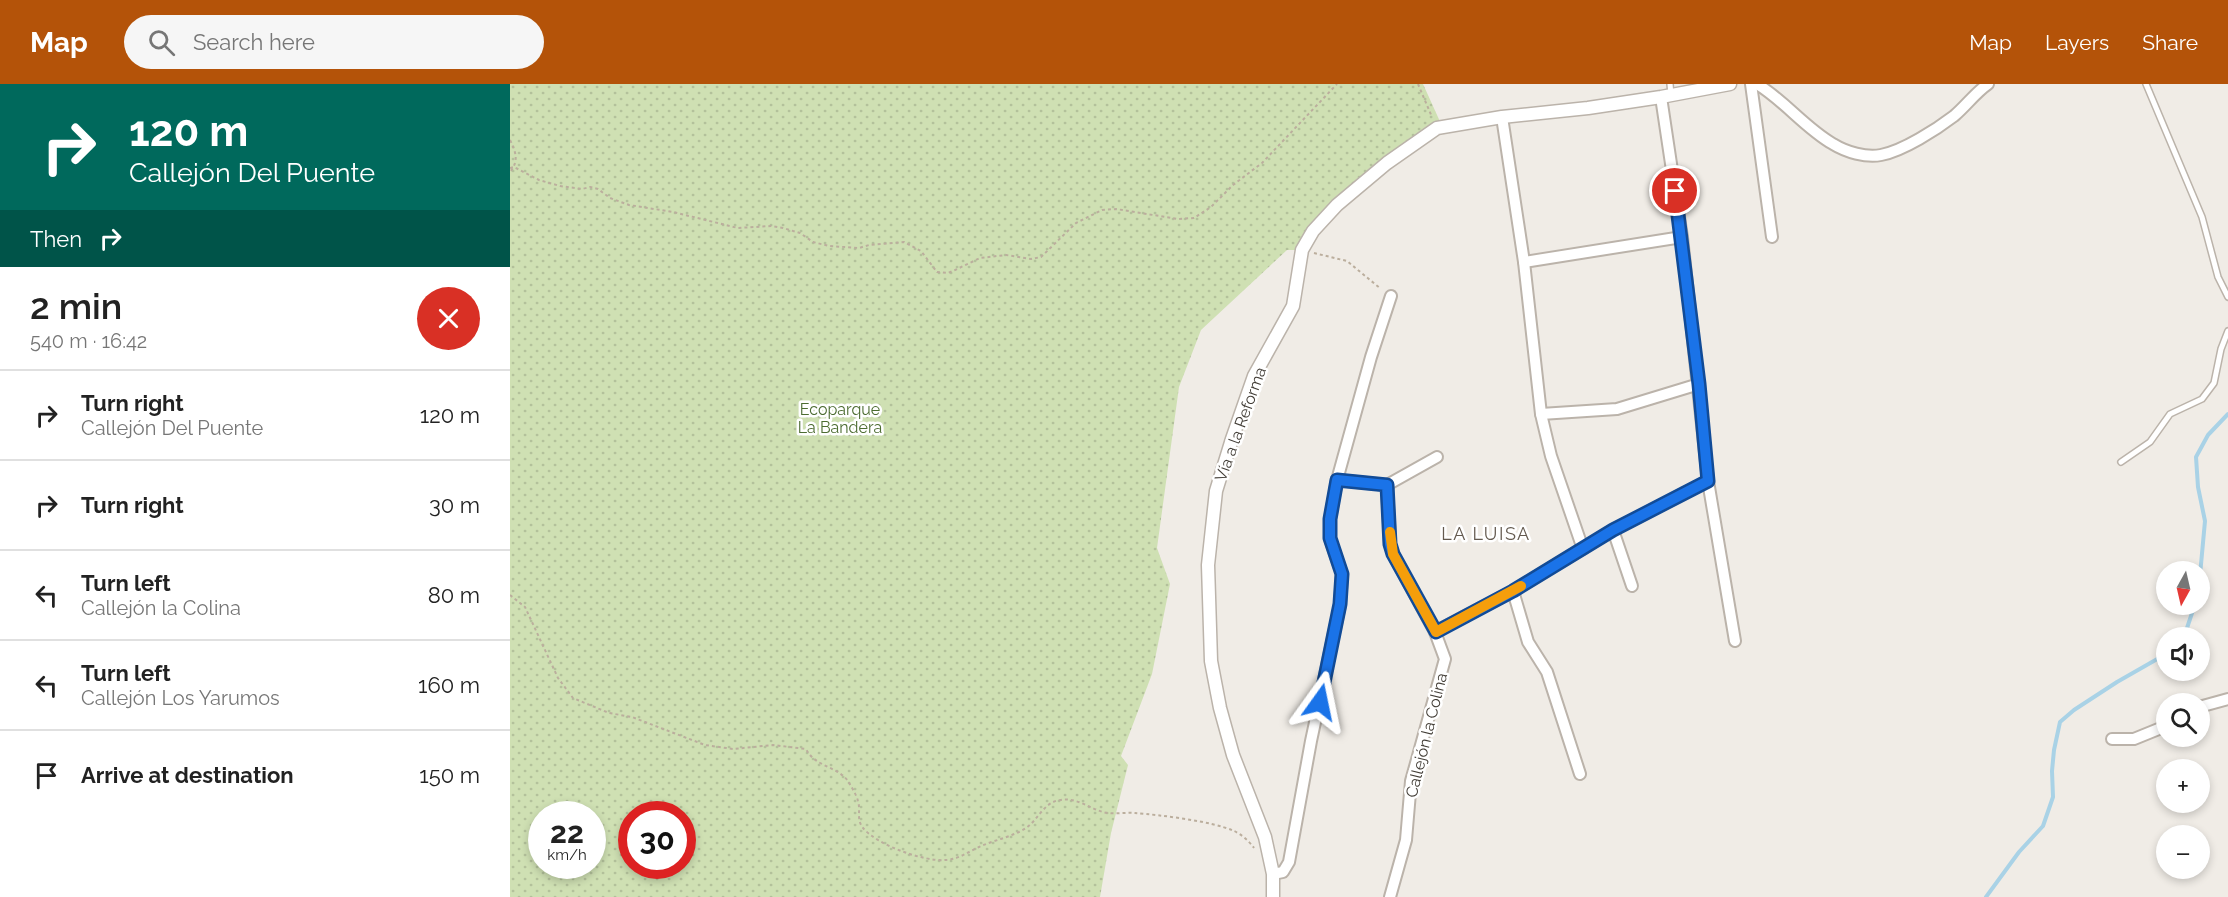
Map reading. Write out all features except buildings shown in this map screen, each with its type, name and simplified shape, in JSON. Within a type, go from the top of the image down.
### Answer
[{"type":"street","name":"Vía a la Reforma","points":[[1273,897],[1274,874],[1265,837],[1233,755],[1220,708],[1211,661],[1208,565],[1216,491],[1254,376],[1293,306],[1302,250],[1313,231],[1337,205],[1387,163],[1437,128],[1502,117],[1588,108],[1668,92],[1730,84]]},
{"type":"street","points":[[1751,84],[1772,237]]},
{"type":"street","points":[[1757,84],[1772,93],[1833,144],[1859,155],[1881,155],[1934,129],[1956,115],[1988,84]]},
{"type":"street","points":[[1668,92],[1708,481],[1735,641]]},
{"type":"street","points":[[1502,117],[1524,262],[1542,414],[1551,456],[1583,549]]},
{"type":"street","points":[[1524,262],[1683,237]]},
{"type":"street","points":[[1274,874],[1282,872],[1289,862],[1311,741],[1340,604],[1342,574],[1330,538],[1330,519],[1337,480],[1371,357],[1391,296]]},
{"type":"street","points":[[1542,414],[1617,409],[1699,384]]},
{"type":"street","points":[[1337,480],[1387,485],[1437,457]]},
{"type":"street","points":[[1436,632],[1513,591],[1613,530],[1708,481]]},
{"type":"street","name":"Callejón la Colina","points":[[1387,485],[1390,544],[1393,554],[1436,632],[1445,659],[1410,780],[1406,840],[1390,897]]},
{"type":"street","points":[[1613,530],[1632,586]]},
{"type":"street","points":[[1513,591],[1528,642],[1546,672],[1580,774]]},
{"type":"street","points":[[2210,704],[2228,699]]},
{"type":"street","points":[[2112,740],[2134,739],[2156,730]]},
{"type":"lane","points":[[2146,84],[2202,217],[2218,277],[2228,297]]},
{"type":"lane","points":[[2121,462],[2150,442],[2170,414],[2202,399],[2214,383],[2221,349],[2228,331]]},
{"type":"path","points":[[514,167],[539,180],[560,186],[598,189],[610,198],[629,205],[673,212],[738,228],[771,226],[783,228],[800,233],[813,242],[829,246],[859,248],[904,242],[921,251],[937,272],[948,273],[980,258],[1006,255],[1031,259],[1041,257],[1076,223],[1101,210],[1116,208],[1178,219],[1194,218],[1211,207],[1233,185],[1262,163],[1338,84]]},
{"type":"path","points":[[1418,84],[1437,128]]},
{"type":"path","points":[[510,140],[516,155],[514,167],[510,170]]},
{"type":"path","points":[[1302,250],[1347,261],[1391,296]]},
{"type":"path","points":[[510,595],[525,607],[558,678],[573,698],[609,713],[632,717],[705,745],[733,748],[773,746],[806,749],[809,756],[840,774],[848,782],[858,801],[859,821],[863,828],[876,839],[910,854],[927,859],[945,860],[962,856],[1025,829],[1048,805],[1060,800],[1075,801],[1104,812],[1205,823],[1234,831],[1250,842],[1260,855]]},
{"type":"green space","name":"Ecoparque La Bandera","points":[[510,84],[1423,84],[1442,126],[1337,205],[1302,250],[1287,250],[1201,330],[1179,387],[1157,548],[1170,584],[1152,674],[1121,756],[1128,765],[1111,833],[1100,897],[510,897]]},
{"type":"waterway","points":[[2201,561],[2205,521],[2198,487],[2196,457],[2208,435],[2228,414]]},
{"type":"waterway","points":[[2187,627],[2191,615]]},
{"type":"waterway","points":[[1986,897],[2019,852],[2043,826],[2053,797],[2052,771],[2060,722],[2117,682],[2156,660]]},
{"type":"slow traffic","points":[[1390,532],[1393,554],[1436,632],[1521,586]]},
{"type":"district","name":"LA LUISA","points":[[1486,534]]},
{"type":"route","points":[[1320,702],[1340,604],[1342,574],[1330,538],[1330,519],[1337,480],[1387,485],[1390,544],[1393,554],[1436,632],[1513,591],[1613,530],[1708,481],[1683,237],[1675,191]]}]
